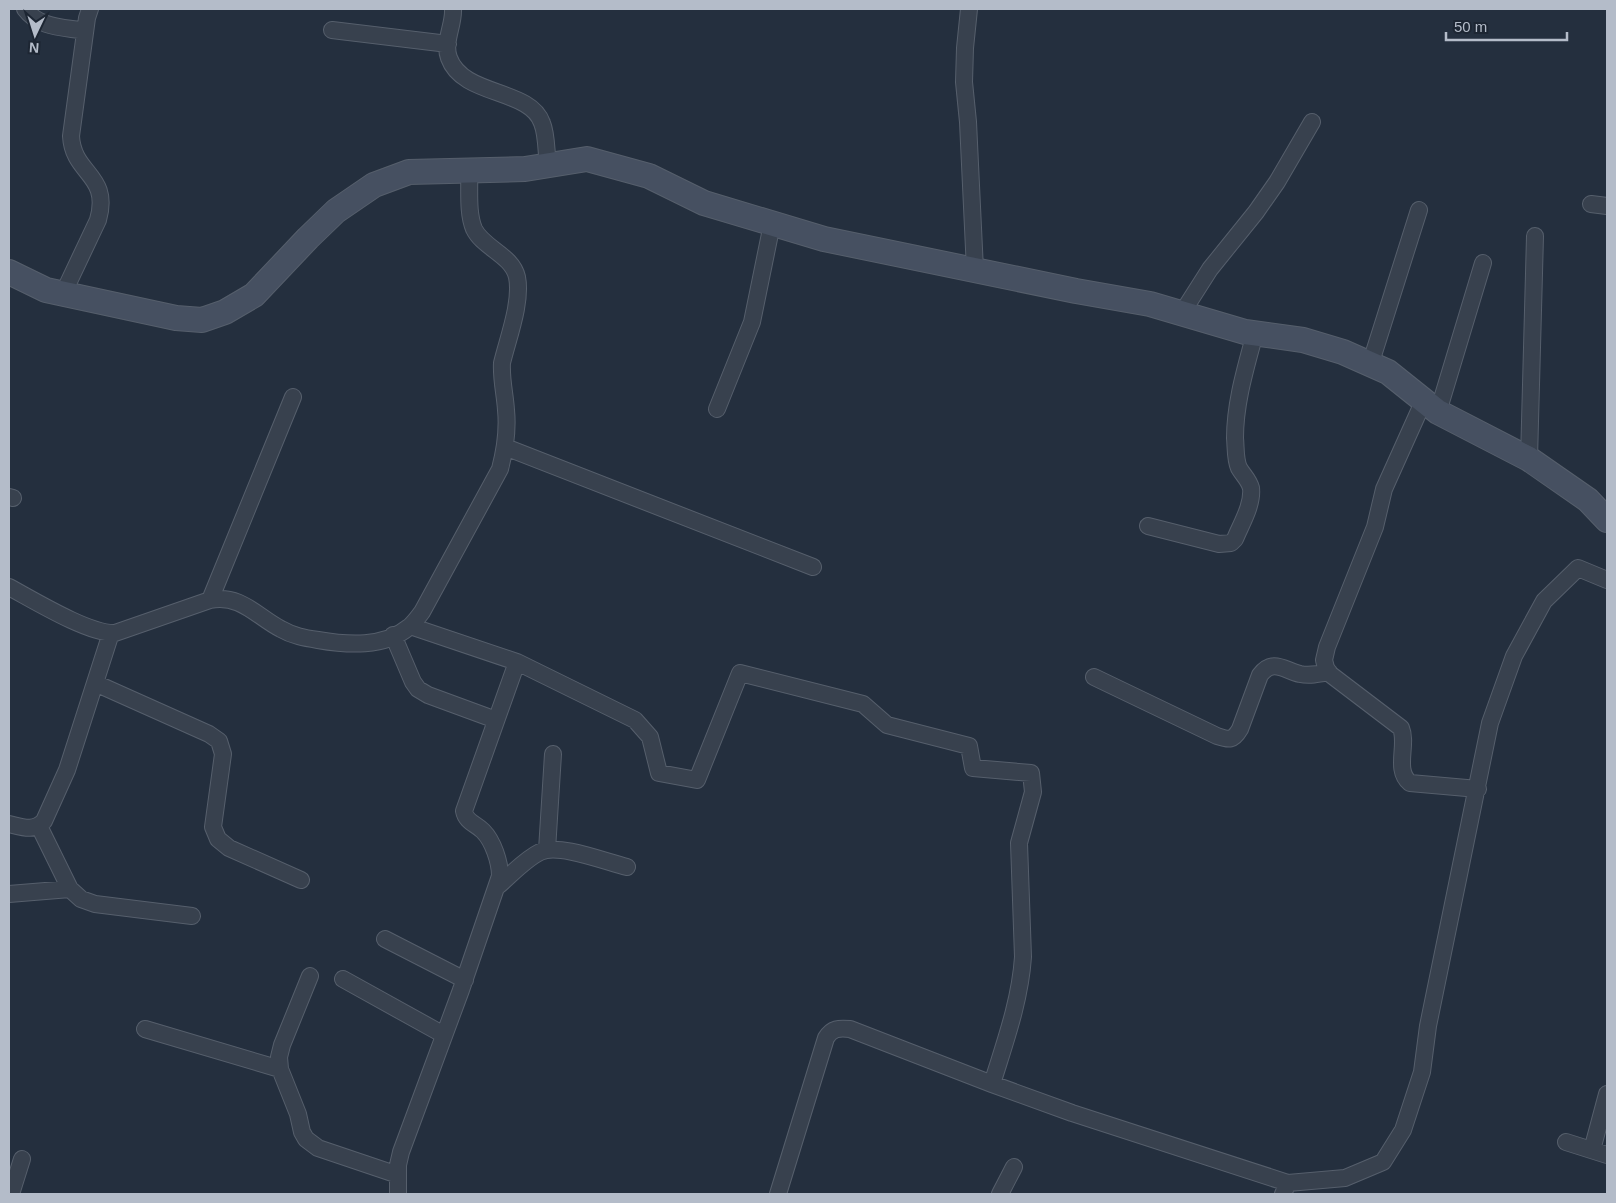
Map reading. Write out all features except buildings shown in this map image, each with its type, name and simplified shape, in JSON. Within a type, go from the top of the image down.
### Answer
[{"type":"street","points":[[25,9],[31,17],[44,24],[85,31]]},
{"type":"street","points":[[63,294],[100,212],[100,193],[97,184],[79,162],[72,147],[71,136],[85,31],[90,9]]},
{"type":"street","points":[[453,9],[447,50],[455,70],[461,76],[520,101],[535,112],[542,122],[548,164]]},
{"type":"street","points":[[969,9],[964,82],[968,122],[975,270]]},
{"type":"street","points":[[332,30],[448,44]]},
{"type":"street","points":[[1182,313],[1210,269],[1256,212],[1277,182],[1312,122]]},
{"type":"street","points":[[9,272],[46,290],[176,318],[202,320],[225,312],[254,295],[336,211],[374,185],[409,172],[469,172],[525,169],[587,159],[649,176],[704,203],[824,239],[1076,291],[1150,304],[1245,332],[1303,340],[1343,352],[1388,372],[1431,406],[1529,459],[1588,500],[1607,520]]},
{"type":"street","points":[[9,587],[91,629],[106,633],[134,627],[210,600],[223,598],[242,604],[280,629],[295,636],[330,642],[373,643],[410,626],[422,612],[500,469],[505,447],[506,411],[501,374],[518,297],[517,277],[513,268],[474,229],[471,214],[469,172]]},
{"type":"street","points":[[1591,204],[1607,206]]},
{"type":"street","points":[[1370,364],[1419,210]]},
{"type":"street","points":[[717,409],[752,322],[772,224]]},
{"type":"street","points":[[1529,459],[1535,236]]},
{"type":"street","points":[[1478,788],[1410,783],[1403,770],[1404,740],[1401,728],[1329,672],[1324,660],[1327,647],[1375,527],[1384,490],[1431,406],[1483,263]]},
{"type":"street","points":[[1148,526],[1218,544],[1231,543],[1235,539],[1250,500],[1251,488],[1239,468],[1236,457],[1235,436],[1241,384],[1255,333]]},
{"type":"street","points":[[210,600],[293,397]]},
{"type":"street","points":[[505,447],[813,567]]},
{"type":"street","points":[[778,1194],[826,1038],[830,1031],[838,1028],[850,1029],[992,1084],[1285,1188],[1345,1178],[1383,1162],[1402,1130],[1422,1072],[1430,1018],[1490,723],[1514,656],[1544,601],[1578,568],[1607,580]]},
{"type":"street","points":[[410,626],[517,662],[635,720],[650,737],[660,773],[697,780],[740,673],[863,704],[887,725],[969,746],[973,768],[1031,773],[1033,792],[1019,843],[1022,976],[1016,1007],[992,1084]]},
{"type":"street","points":[[9,824],[25,827],[39,826],[44,821],[67,770],[112,633]]},
{"type":"street","points":[[393,635],[413,682],[418,689],[428,695],[496,720]]},
{"type":"street","points":[[398,1194],[400,1152],[498,886],[500,868],[488,837],[469,821],[464,811],[517,662]]},
{"type":"street","points":[[1094,677],[1217,736],[1231,739],[1236,736],[1240,729],[1260,675],[1264,670],[1275,666],[1301,674],[1329,672]]},
{"type":"street","points":[[95,683],[219,740],[223,754],[213,827],[218,839],[229,848],[301,880]]},
{"type":"street","points":[[547,850],[553,754]]},
{"type":"street","points":[[39,826],[70,889],[81,899],[95,904],[192,916]]},
{"type":"street","points":[[498,886],[526,862],[541,851],[547,850],[566,851],[627,867]]},
{"type":"street","points":[[9,894],[70,889]]},
{"type":"street","points":[[385,939],[464,980]]},
{"type":"street","points":[[310,976],[279,1057],[280,1069],[298,1114],[302,1132],[306,1139],[318,1148],[398,1175]]},
{"type":"street","points":[[343,979],[444,1035]]},
{"type":"street","points":[[145,1029],[280,1069]]},
{"type":"street","points":[[1592,1150],[1607,1094]]},
{"type":"street","points":[[1566,1142],[1607,1155]]},
{"type":"street","points":[[11,1194],[22,1159]]},
{"type":"street","points":[[1000,1194],[1014,1167]]}]
